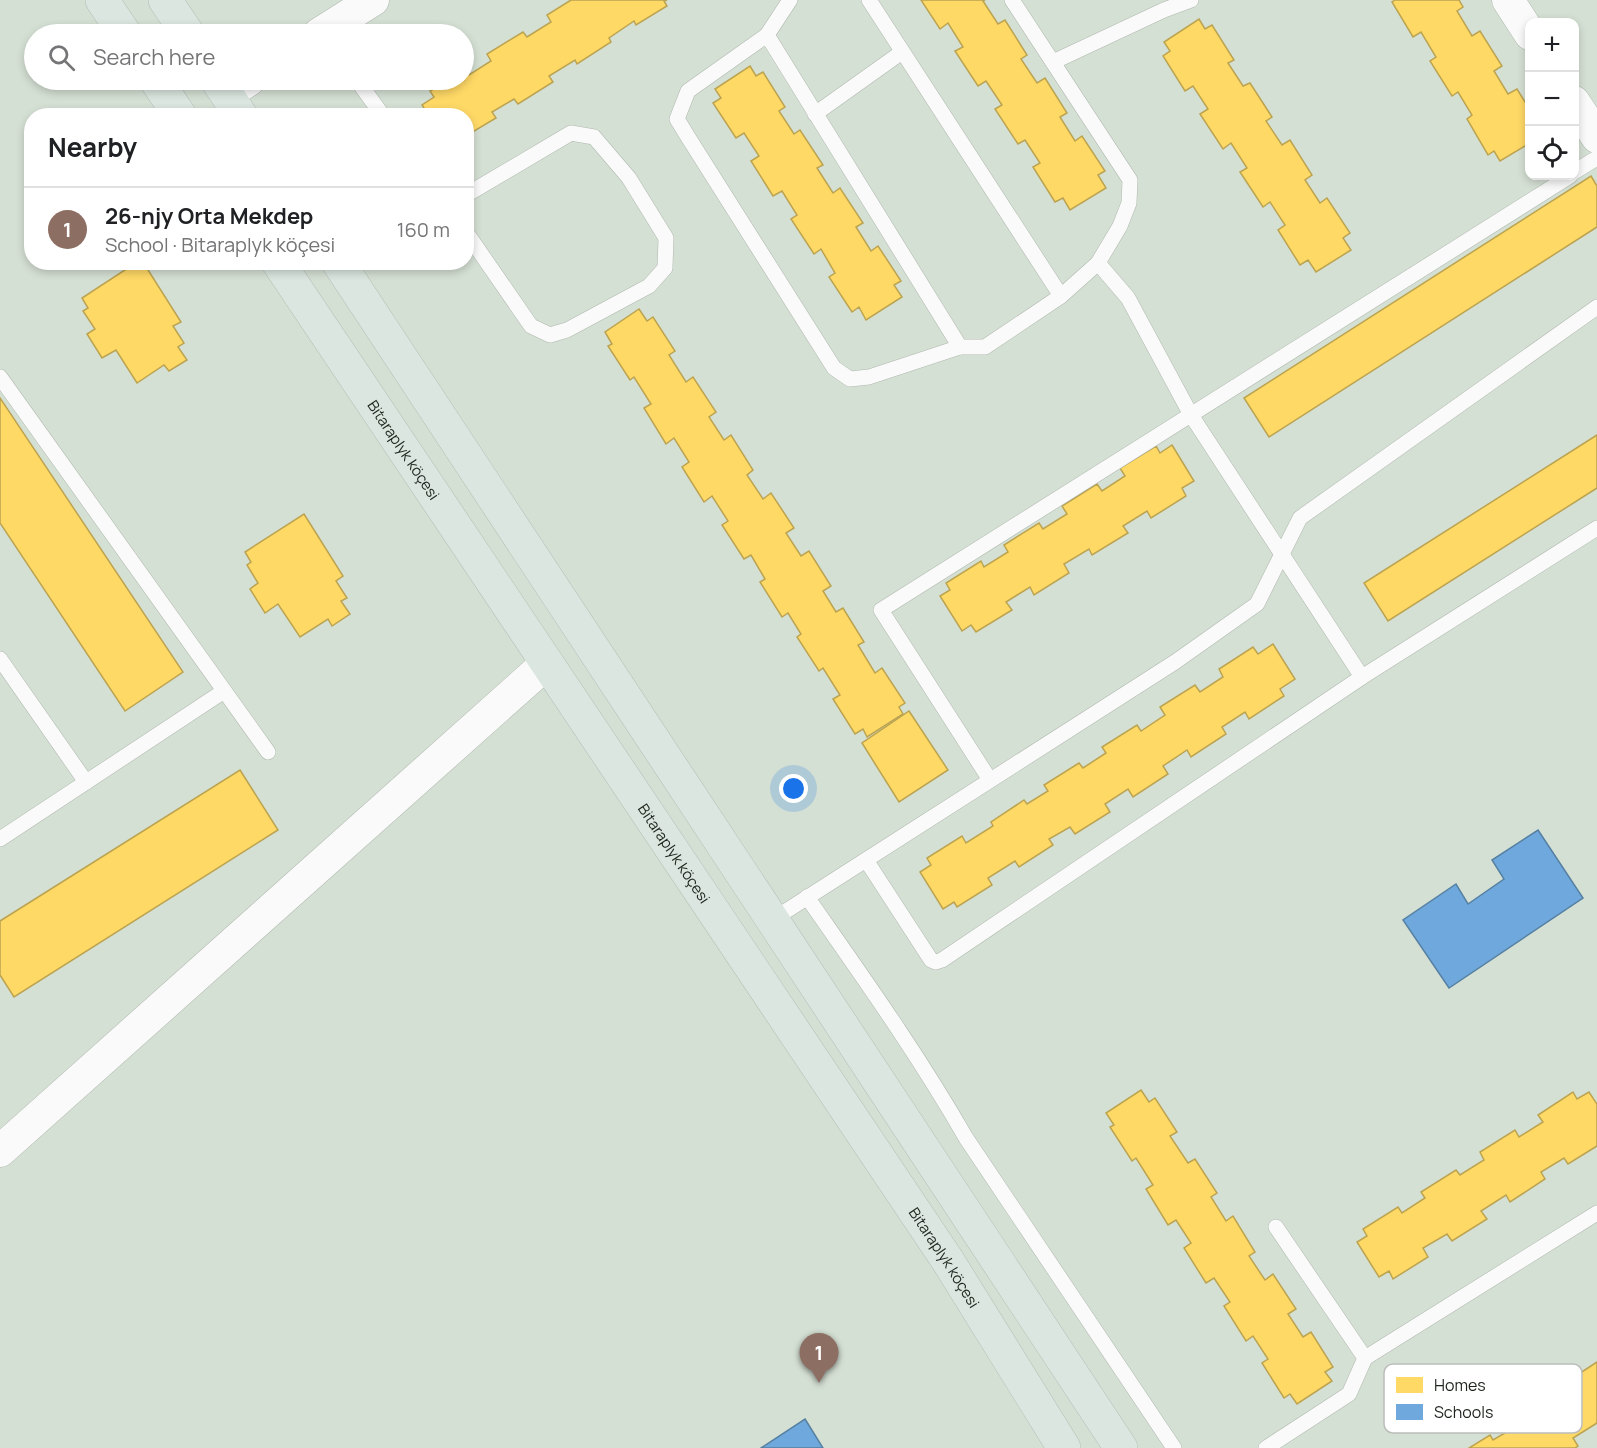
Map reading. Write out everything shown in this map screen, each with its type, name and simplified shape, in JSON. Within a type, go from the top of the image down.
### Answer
[{"type":"highway","points":[[102,0],[118,24]]},
{"type":"highway","points":[[165,0],[181,24]]},
{"type":"highway","points":[[163,90],[175,108]]},
{"type":"highway","name":"Bitaraplyk köçesi","points":[[283,270],[948,1261],[1064,1448]]},
{"type":"highway","points":[[343,270],[1121,1448]]},
{"type":"street","points":[[337,24],[373,0]]},
{"type":"street","points":[[1508,0],[1525,26]]},
{"type":"street","points":[[1579,108],[1597,136]]},
{"type":"street","points":[[0,1151],[547,663]]},
{"type":"lane","points":[[790,0],[767,35],[688,91],[677,119],[834,368],[850,379],[869,377],[960,347],[985,347],[1061,296],[1098,262],[1120,226],[1129,202],[1130,180],[1012,0]]},
{"type":"lane","points":[[869,0],[1061,296]]},
{"type":"lane","points":[[1053,62],[1164,10],[1191,0]]},
{"type":"lane","points":[[767,35],[960,347]]},
{"type":"lane","points":[[816,114],[902,52]]},
{"type":"lane","points":[[364,90],[377,108]]},
{"type":"lane","points":[[474,190],[571,133],[594,137],[629,178],[666,238],[665,268],[649,286],[567,330],[550,335],[531,326],[474,244]]},
{"type":"lane","points":[[1579,169],[1597,158]]},
{"type":"lane","points":[[990,780],[881,610],[1564,180]]},
{"type":"lane","points":[[1098,262],[1128,298],[1191,415],[1362,677]]},
{"type":"lane","points":[[772,920],[1175,662],[1257,604],[1300,518],[1597,307]]},
{"type":"lane","points":[[0,377],[268,752]]},
{"type":"lane","points":[[866,860],[931,960],[936,962],[942,960],[1362,677],[1597,528]]},
{"type":"lane","points":[[0,659],[86,782]]},
{"type":"lane","points":[[0,839],[224,691]]},
{"type":"lane","points":[[807,897],[878,998],[938,1089],[966,1138],[1174,1448]]},
{"type":"lane","points":[[1266,1448],[1349,1394],[1365,1358],[1597,1213]]},
{"type":"lane","points":[[1276,1227],[1365,1358]]},
{"type":"building: Homes","points":[[571,0],[667,0],[664,1],[667,6],[636,25],[634,21],[609,38],[611,42],[577,64],[575,60],[549,76],[553,82],[518,104],[514,99],[492,112],[496,118],[474,131],[474,108],[424,108],[422,105],[434,97],[430,91],[432,90],[474,90],[474,72],[491,61],[487,54],[523,32],[527,37],[551,22],[547,15]]},
{"type":"building: Homes","points":[[921,0],[985,0],[983,1],[998,24],[1005,20],[1027,55],[1021,59],[1037,83],[1045,78],[1067,113],[1060,117],[1075,141],[1082,136],[1105,171],[1098,175],[1106,188],[1070,210],[1063,198],[1055,202],[1033,167],[1040,163],[1025,140],[1018,144],[995,109],[1002,105],[986,81],[978,86],[955,51],[963,47],[948,23],[940,29]]},
{"type":"building: Homes","points":[[1395,0],[1459,0],[1463,7],[1457,11],[1472,36],[1480,31],[1502,66],[1494,71],[1508,94],[1517,89],[1525,102],[1525,146],[1500,161],[1494,151],[1488,155],[1467,119],[1472,115],[1458,92],[1452,96],[1430,61],[1436,57],[1421,32],[1413,37],[1392,2]]},
{"type":"building: Homes","points":[[1199,19],[1205,29],[1212,25],[1234,60],[1228,63],[1243,86],[1250,83],[1272,117],[1266,121],[1282,145],[1290,140],[1312,175],[1305,180],[1320,203],[1327,198],[1350,233],[1343,238],[1351,250],[1316,272],[1308,260],[1300,265],[1278,230],[1285,225],[1270,202],[1263,207],[1240,172],[1247,168],[1231,143],[1223,149],[1200,114],[1208,109],[1193,86],[1185,91],[1163,56],[1170,51],[1164,42]]},
{"type":"building: Homes","points":[[750,66],[756,76],[763,72],[785,107],[779,111],[794,134],[800,130],[823,165],[817,168],[833,193],[840,188],[863,223],[856,227],[871,251],[878,246],[901,281],[894,285],[902,297],[866,320],[859,307],[852,312],[829,277],[835,273],[821,249],[814,254],[791,219],[797,215],[782,191],[773,196],[751,161],[759,156],[744,133],[736,138],[713,103],[721,98],[715,89]]},
{"type":"building: Homes","points":[[1591,176],[1597,186],[1597,227],[1269,437],[1244,398]]},
{"type":"building: Homes","points":[[125,270],[148,270],[181,322],[173,326],[184,343],[178,347],[187,360],[169,371],[164,365],[137,383],[116,350],[102,358],[87,334],[95,329],[83,311],[88,308],[82,298]]},
{"type":"building: Homes","points":[[639,309],[647,321],[653,317],[675,351],[669,355],[686,382],[693,377],[716,412],[709,417],[724,440],[731,435],[753,470],[747,475],[763,499],[771,493],[794,528],[786,533],[801,556],[809,551],[831,586],[823,591],[836,612],[843,608],[864,642],[858,645],[875,673],[882,668],[905,703],[899,707],[903,714],[867,737],[863,729],[855,734],[833,699],[840,695],[823,668],[819,671],[797,637],[801,634],[788,613],[782,617],[760,582],[765,579],[751,555],[744,559],[722,525],[728,521],[712,496],[704,502],[682,467],[689,462],[674,438],[666,444],[644,408],[651,404],[634,377],[630,380],[608,346],[612,344],[605,332]]},
{"type":"building: Homes","points":[[0,398],[183,672],[125,711],[0,523]]},
{"type":"building: Homes","points":[[1597,435],[1597,488],[1388,621],[1364,583]]},
{"type":"building: Homes","points":[[1172,445],[1194,481],[1182,488],[1186,496],[1151,518],[1147,511],[1123,526],[1128,533],[1092,555],[1089,549],[1064,564],[1069,573],[1034,595],[1030,587],[1006,602],[1012,610],[976,632],[971,625],[962,631],[940,596],[950,590],[946,583],[981,561],[984,567],[1008,552],[1004,545],[1039,523],[1043,529],[1067,514],[1062,506],[1097,484],[1102,491],[1125,476],[1120,468],[1156,446],[1160,453]]},
{"type":"building: Homes","points":[[304,514],[343,576],[336,581],[347,598],[341,601],[350,614],[332,626],[328,619],[300,637],[278,604],[265,613],[250,589],[258,583],[247,565],[251,562],[245,552]]},
{"type":"building: Homes","points":[[1273,644],[1295,679],[1280,689],[1284,696],[1249,719],[1245,712],[1222,727],[1226,734],[1191,757],[1187,750],[1163,766],[1168,774],[1133,797],[1128,789],[1105,804],[1110,812],[1075,834],[1070,827],[1049,839],[1053,845],[1019,867],[1015,861],[988,878],[992,885],[957,907],[954,902],[943,909],[920,872],[931,865],[927,858],[962,836],[966,843],[993,826],[991,822],[1024,800],[1027,804],[1048,791],[1044,785],[1079,763],[1083,768],[1106,753],[1102,747],[1137,725],[1141,731],[1165,715],[1160,707],[1195,685],[1200,692],[1223,677],[1219,669],[1253,647],[1258,654]]},
{"type":"building: Homes","points":[[909,711],[948,770],[899,802],[862,743]]},
{"type":"building: Homes","points":[[240,770],[278,830],[14,997],[0,975],[0,921]]},
{"type":"building: Homes","points":[[1141,1090],[1149,1102],[1155,1098],[1177,1132],[1170,1136],[1188,1163],[1195,1159],[1217,1193],[1211,1197],[1226,1221],[1233,1216],[1255,1252],[1249,1256],[1265,1280],[1273,1274],[1296,1309],[1288,1314],[1303,1337],[1311,1332],[1333,1367],[1325,1372],[1332,1381],[1297,1404],[1290,1394],[1284,1398],[1262,1363],[1268,1359],[1253,1336],[1246,1341],[1224,1306],[1230,1302],[1214,1278],[1206,1283],[1184,1248],[1191,1243],[1176,1220],[1168,1225],[1146,1189],[1153,1185],[1136,1158],[1132,1161],[1110,1127],[1114,1125],[1106,1113]]},
{"type":"building: Homes","points":[[1573,1092],[1577,1099],[1589,1092],[1597,1104],[1597,1146],[1568,1164],[1564,1158],[1541,1172],[1545,1179],[1510,1202],[1506,1195],[1481,1211],[1487,1219],[1452,1241],[1447,1234],[1423,1248],[1428,1257],[1393,1279],[1389,1271],[1379,1277],[1357,1242],[1367,1236],[1363,1229],[1398,1207],[1402,1213],[1425,1198],[1421,1192],[1456,1170],[1460,1175],[1484,1160],[1480,1152],[1515,1130],[1519,1137],[1543,1122],[1538,1115]]},
{"type":"building: Homes","points":[[1597,1362],[1597,1423],[1582,1432],[1582,1372]]},
{"type":"building: Homes","points":[[1505,1433],[1581,1433],[1573,1438],[1578,1446],[1575,1448],[1469,1448],[1490,1435],[1493,1440]]},
{"type":"building: Schools","points":[[1538,830],[1583,898],[1449,988],[1403,920],[1456,884],[1468,904],[1504,879],[1492,860]]},
{"type":"building: Schools","points":[[805,1419],[823,1448],[761,1448]]},
{"type":"place","name":"26-njy Orta Mekdep","points":[[819,1383]]}]
